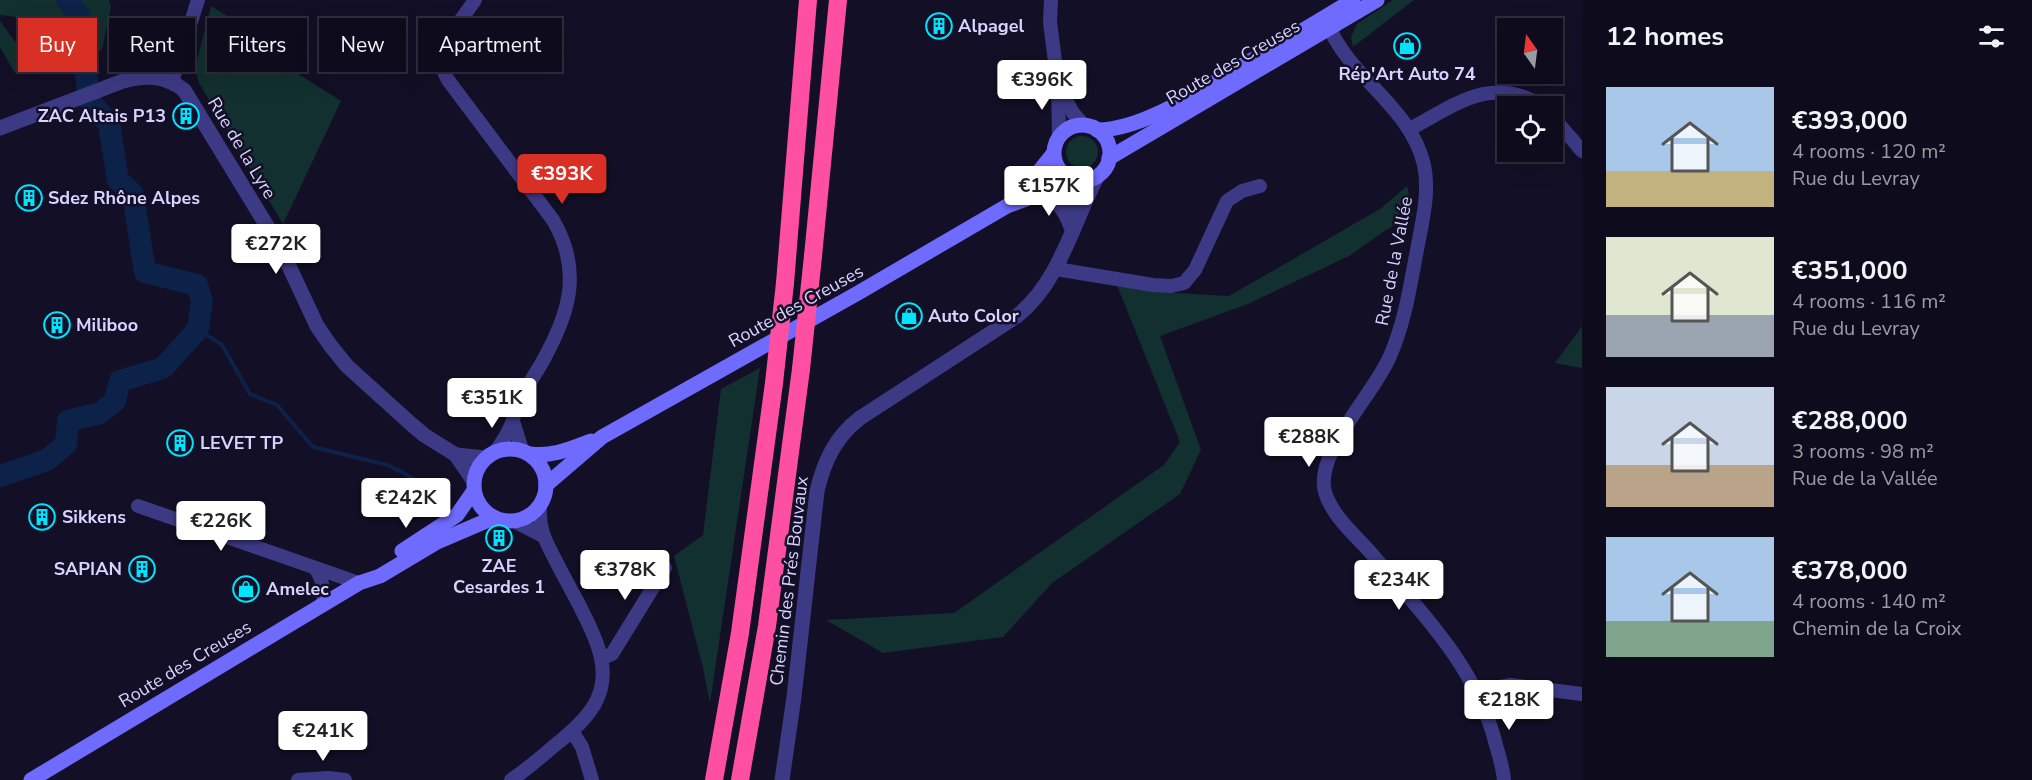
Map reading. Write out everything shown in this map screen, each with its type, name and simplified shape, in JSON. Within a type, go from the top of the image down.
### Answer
[{"type":"highway","points":[[714,780],[740,633],[774,383],[808,0]]},
{"type":"highway","points":[[740,780],[767,626],[801,369],[838,0]]},
{"type":"main road","name":"Route des Creuses","points":[[1090,128],[1127,127],[1145,119],[1330,21],[1377,0]]},
{"type":"main road","name":"Route des Creuses","points":[[1109,158],[1313,39],[1352,1]]},
{"type":"main road","points":[[1090,128],[1107,142],[1109,158],[1097,177],[1088,181],[1069,178],[1057,168],[1053,154],[1055,144],[1066,130],[1090,128]]},
{"type":"main road","name":"Route des Creuses","points":[[1007,206],[1029,184],[1053,154]]},
{"type":"main road","name":"Route des Creuses","points":[[526,452],[543,456],[602,437],[869,287],[1007,206],[1034,196],[1069,178]]},
{"type":"main road","name":"Route des Creuses","points":[[546,486],[602,437]]},
{"type":"main road","points":[[509,448],[526,452],[542,468],[546,486],[540,505],[534,513],[514,521],[493,518],[477,503],[473,486],[477,468],[490,454],[509,448]]},
{"type":"main road","name":"Route des Creuses","points":[[359,583],[375,568],[457,515],[473,486]]},
{"type":"main road","name":"Route des Creuses","points":[[32,780],[359,583],[380,576],[437,542],[493,518]]},
{"type":"street","points":[[0,128],[140,77],[172,81],[198,0]]},
{"type":"street","points":[[475,0],[445,47],[442,61],[443,71],[554,220],[565,243],[570,266],[570,289],[563,321],[516,407],[513,421],[490,454]]},
{"type":"street","points":[[1051,0],[1050,22],[1062,102],[1059,136]]},
{"type":"street","name":"Rue de la Vallée","points":[[1330,21],[1343,53],[1410,129],[1419,148],[1426,198],[1407,301],[1395,344],[1382,374],[1329,455],[1324,490],[1331,507],[1457,657],[1477,691],[1493,730],[1504,780]]},
{"type":"street","name":"Rue de la Lyre","points":[[172,81],[184,90],[281,249],[317,326],[347,366],[424,435],[456,454],[490,454]]},
{"type":"street","points":[[1410,129],[1473,95],[1503,92],[1522,96]]},
{"type":"street","points":[[1062,102],[1090,128]]},
{"type":"street","points":[[1563,129],[1582,151]]},
{"type":"street","points":[[1065,249],[1097,177]]},
{"type":"street","points":[[1065,249],[1074,208],[1069,178]]},
{"type":"street","points":[[1056,269],[1153,285],[1171,286],[1184,283],[1195,270],[1227,201],[1242,191],[1260,186]]},
{"type":"street","points":[[1034,196],[1045,196],[1058,202],[1066,212],[1071,227]]},
{"type":"street","name":"Chemin des Prés Bouvaux","points":[[782,780],[794,697],[817,492],[823,467],[831,451],[849,427],[860,418],[1030,306],[1056,269],[1065,249]]},
{"type":"street","points":[[513,421],[526,452]]},
{"type":"street","name":"Rue de la Lyre","points":[[456,454],[473,486]]},
{"type":"street","points":[[511,780],[586,718],[598,699],[603,680],[601,659],[591,629],[543,536],[539,517],[540,505]]},
{"type":"street","points":[[138,506],[359,583]]},
{"type":"street","points":[[514,521],[543,536]]},
{"type":"street","points":[[315,568],[321,576],[323,604]]},
{"type":"street","points":[[601,659],[612,654],[665,568]]},
{"type":"street","points":[[1477,691],[1511,685],[1582,694]]},
{"type":"street","points":[[572,731],[582,747],[592,780]]},
{"type":"street","points":[[301,780],[328,778],[345,780]]},
{"type":"green space","points":[[0,0],[109,0],[111,7],[102,50],[97,52],[97,18],[24,18],[0,15]]},
{"type":"green space","points":[[1393,0],[1414,0],[1353,47],[1351,37],[1357,24]]},
{"type":"green space","points":[[211,6],[231,18],[208,18]]},
{"type":"green space","points":[[0,21],[18,46],[18,72],[15,73],[0,47]]},
{"type":"green space","points":[[207,22],[207,72],[295,72],[341,101],[283,224],[199,83],[195,68]]},
{"type":"green space","points":[[1082,136],[1093,141],[1098,152],[1093,163],[1082,168],[1071,163],[1066,152],[1071,141]]},
{"type":"green space","points":[[1407,186],[1413,215],[1386,230],[1349,256],[1248,304],[1160,336],[1201,450],[1180,494],[1052,583],[1003,637],[883,653],[826,620],[954,613],[1164,465],[1180,442],[1117,285],[1177,293],[1229,296],[1380,209]]},
{"type":"green space","points":[[1582,326],[1582,368],[1555,363]]},
{"type":"green space","points":[[760,368],[710,703],[674,556],[703,535],[721,389]]},
{"type":"waterway","points":[[0,476],[47,460],[66,444],[68,421],[100,413],[115,401],[120,381],[163,368],[198,329],[202,301],[197,285],[145,272],[133,194],[118,180],[109,124],[89,100],[79,15],[67,0]]},
{"type":"waterway","points":[[198,329],[222,345],[250,394],[277,405],[313,447],[388,465],[449,497]]},
{"type":"place","name":"Alpagel","points":[[939,26]]},
{"type":"place","name":"Rép'Art Auto 74","points":[[1407,46]]},
{"type":"place","name":"ZAC Altais P13","points":[[186,116]]},
{"type":"place","name":"Sdez Rhône Alpes","points":[[29,198]]},
{"type":"place","name":"Auto Color","points":[[909,316]]},
{"type":"place","name":"Miliboo","points":[[57,325]]},
{"type":"place","name":"LEVET TP","points":[[180,443]]},
{"type":"place","name":"Sikkens","points":[[42,517]]},
{"type":"place","name":"ZAE Cesardes 1","points":[[499,538]]},
{"type":"place","name":"SAPIAN","points":[[142,569]]},
{"type":"place","name":"Amelec","points":[[246,589]]}]
